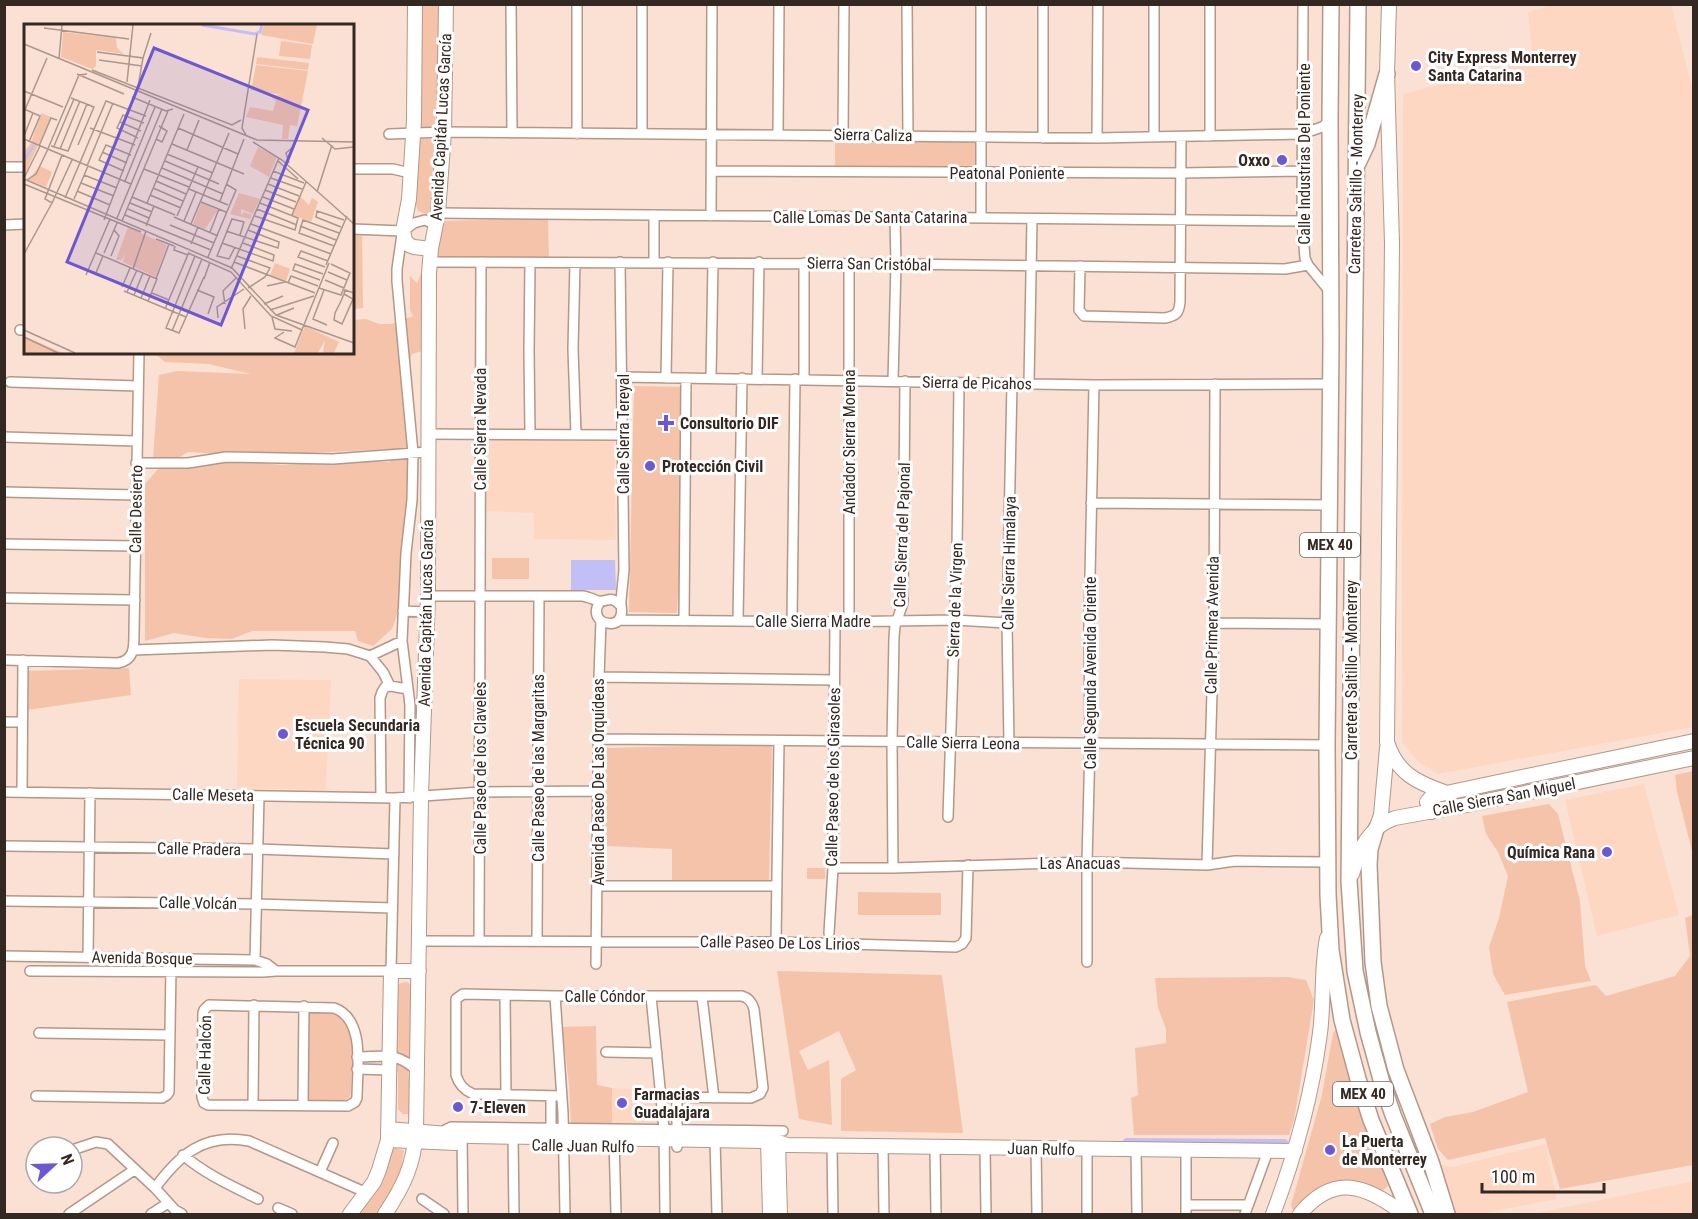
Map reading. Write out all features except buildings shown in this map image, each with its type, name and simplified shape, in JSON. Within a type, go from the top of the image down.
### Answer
[{"type":"main road","name":"Carretera Saltillo - Monterrey","points":[[1331,4],[1332,294],[1327,745],[1330,927],[1333,969],[1348,1044],[1371,1120],[1410,1215]]},
{"type":"main road","points":[[1332,25],[1337,4]]},
{"type":"main road","name":"Carretera Saltillo - Monterrey","points":[[1358,4],[1349,881],[1355,971],[1368,1032],[1382,1083],[1433,1215]]},
{"type":"main road","points":[[1356,169],[1367,144],[1388,74]]},
{"type":"main road","points":[[1376,829],[1369,857],[1370,916],[1375,982],[1396,1070]]},
{"type":"main road","points":[[1355,971],[1372,1007],[1431,1162],[1447,1215]]},
{"type":"street","name":"Avenida Capitán Lucas García","points":[[403,231],[409,199],[415,105],[415,4]]},
{"type":"street","name":"Avenida Capitán Lucas García","points":[[385,1215],[407,1176],[416,1137],[420,940],[415,797],[428,596],[431,256],[437,219],[444,132],[446,4]]},
{"type":"street","points":[[511,4],[512,133]]},
{"type":"street","points":[[577,4],[577,134]]},
{"type":"street","points":[[642,4],[642,134]]},
{"type":"street","points":[[711,216],[712,4]]},
{"type":"street","points":[[778,134],[779,4]]},
{"type":"street","points":[[843,135],[844,4]]},
{"type":"street","points":[[907,4],[908,136]]},
{"type":"street","points":[[981,4],[981,217]]},
{"type":"street","points":[[1043,4],[1043,138]]},
{"type":"street","points":[[1097,138],[1098,4]]},
{"type":"street","points":[[1154,4],[1154,137]]},
{"type":"street","points":[[1210,4],[1210,136]]},
{"type":"street","name":"Calle Industrias Del Poniente","points":[[1303,4],[1302,221],[1304,254],[1308,265],[1332,294]]},
{"type":"street","points":[[1376,829],[1382,814],[1387,742],[1392,243],[1388,74],[1389,4]]},
{"type":"street","name":"Sierra Caliza","points":[[389,134],[444,132],[1043,138],[1182,137],[1302,134],[1322,127],[1330,121]]},
{"type":"street","points":[[1080,266],[1078,307],[1081,315],[1141,319],[1165,318],[1175,315],[1180,308],[1182,137]]},
{"type":"street","points":[[4,167],[24,167]]},
{"type":"street","points":[[354,169],[393,169],[410,173]]},
{"type":"street","name":"Peatonal Poniente","points":[[711,171],[1181,173],[1302,171]]},
{"type":"street","points":[[654,216],[654,262]]},
{"type":"street","name":"Calle Lomas De Santa Catarina","points":[[403,231],[418,221],[437,219],[654,216],[1302,221]]},
{"type":"street","points":[[893,381],[895,218]]},
{"type":"street","points":[[1029,383],[1032,219]]},
{"type":"street","points":[[4,225],[24,224]]},
{"type":"street","points":[[354,229],[403,231]]},
{"type":"street","points":[[403,231],[409,245],[431,256]]},
{"type":"street","points":[[403,231],[397,281],[413,453],[402,641],[410,705],[415,797]]},
{"type":"street","name":"Sierra San Cristóbal","points":[[431,256],[481,262],[530,263],[759,262],[1285,269],[1308,265]]},
{"type":"street","name":"Calle Sierra Nevada","points":[[481,262],[479,512],[481,596]]},
{"type":"street","name":"Calle Sierra Tereyal","points":[[620,605],[624,570],[621,262]]},
{"type":"street","points":[[666,378],[668,262]]},
{"type":"street","points":[[711,378],[713,262]]},
{"type":"street","points":[[757,379],[759,262]]},
{"type":"street","points":[[530,263],[530,434]]},
{"type":"street","points":[[575,263],[573,349],[576,434]]},
{"type":"street","points":[[792,621],[804,263]]},
{"type":"street","name":"Andador Sierra Morena","points":[[849,263],[849,620]]},
{"type":"street","name":"Calle Desierto","points":[[133,650],[139,354]]},
{"type":"street","name":"Sierra de Picahos","points":[[623,377],[1094,385],[1331,384]]},
{"type":"street","points":[[684,621],[686,378]]},
{"type":"street","points":[[738,621],[742,378]]},
{"type":"street","name":"Calle Sierra del Pajonal","points":[[893,868],[894,637],[903,603],[904,381]]},
{"type":"street","points":[[10,382],[138,387]]},
{"type":"street","name":"Sierra de la Virgen","points":[[948,817],[957,549],[959,383]]},
{"type":"street","name":"Calle Sierra Himalaya","points":[[1009,743],[1007,623],[1012,383]]},
{"type":"street","name":"Calle Primera Avenida","points":[[1207,865],[1214,623],[1215,384]]},
{"type":"street","name":"Calle Segunda Avenida Oriente","points":[[1087,962],[1089,625],[1094,385]]},
{"type":"street","points":[[429,434],[622,435]]},
{"type":"street","points":[[4,437],[136,441]]},
{"type":"street","points":[[136,463],[188,463],[226,457],[333,459],[428,452]]},
{"type":"street","points":[[4,492],[136,495]]},
{"type":"street","points":[[1091,503],[1329,505]]},
{"type":"street","points":[[4,544],[135,546]]},
{"type":"street","points":[[428,596],[583,596],[600,602]]},
{"type":"street","name":"Calle Paseo de los Claveles","points":[[479,941],[481,596]]},
{"type":"street","name":"Calle Paseo de las Margaritas","points":[[537,941],[539,596]]},
{"type":"street","points":[[4,598],[135,600]]},
{"type":"street","points":[[601,621],[596,610],[604,599],[613,599],[620,605],[619,620]]},
{"type":"street","points":[[403,611],[427,612]]},
{"type":"street","name":"Calle Sierra Madre","points":[[601,621],[607,624],[619,620],[835,622],[955,620],[1007,623]]},
{"type":"street","name":"Avenida Paseo De Las Orquídeas","points":[[597,964],[601,621]]},
{"type":"street","name":"Calle Paseo de los Girasoles","points":[[830,933],[833,868],[835,622]]},
{"type":"street","points":[[1214,623],[1329,624]]},
{"type":"street","points":[[370,656],[402,641]]},
{"type":"street","points":[[4,660],[124,662],[131,657],[133,650],[272,645],[325,646],[348,649],[370,656],[383,672],[390,686]]},
{"type":"street","points":[[22,792],[23,660]]},
{"type":"street","points":[[599,677],[834,680]]},
{"type":"street","points":[[381,798],[380,698],[385,687],[408,689]]},
{"type":"street","points":[[4,722],[22,722]]},
{"type":"street","name":"Calle Sierra Leona","points":[[599,739],[1327,745]]},
{"type":"street","points":[[776,942],[778,741]]},
{"type":"street","name":"Calle Sierra San Miguel","points":[[1447,793],[1694,741]]},
{"type":"street","points":[[1387,742],[1398,766],[1406,773],[1416,781],[1447,793]]},
{"type":"street","name":"Calle Sierra San Miguel","points":[[1349,881],[1365,841],[1376,829],[1395,818],[1694,758]]},
{"type":"street","name":"Calle Meseta","points":[[4,792],[395,798],[480,792],[598,791]]},
{"type":"street","points":[[88,957],[90,793]]},
{"type":"street","points":[[1431,812],[1428,806],[1429,799],[1432,796],[1447,793]]},
{"type":"street","points":[[255,960],[259,796]]},
{"type":"street","points":[[350,1215],[367,1193],[379,1170],[388,1135],[395,798]]},
{"type":"street","name":"Calle Pradera","points":[[4,846],[257,849],[394,854]]},
{"type":"street","name":"Las Anacuas","points":[[833,868],[1087,862],[1207,865],[1235,861],[1328,862]]},
{"type":"street","name":"Calle Paseo De Los Lirios","points":[[597,942],[776,942],[952,947],[962,944],[966,938],[968,865]]},
{"type":"street","points":[[598,886],[777,886]]},
{"type":"street","name":"Calle Volcán","points":[[4,901],[392,908]]},
{"type":"street","points":[[1273,1215],[1283,1190],[1305,1113],[1320,1033],[1324,952],[1330,927]]},
{"type":"street","points":[[420,940],[597,942]]},
{"type":"street","name":"Avenida Bosque","points":[[4,956],[255,960],[267,964],[276,971]]},
{"type":"street","points":[[36,1096],[162,1098],[167,1095],[169,1092],[172,959]]},
{"type":"street","name":"Avenida Bosque","points":[[30,971],[419,971]]},
{"type":"street","name":"Calle Cóndor","points":[[562,1096],[473,1094],[466,1090],[456,1075],[456,999],[463,994],[742,996],[748,998],[754,1009],[762,1091],[758,1096],[751,1098],[661,1097]]},
{"type":"street","points":[[505,995],[506,1095]]},
{"type":"street","points":[[555,996],[562,1096],[557,1137]]},
{"type":"street","points":[[651,996],[661,1097],[670,1138]]},
{"type":"street","points":[[702,997],[714,1098]]},
{"type":"street","name":"Calle Halcón","points":[[209,1005],[304,1006],[334,1008],[344,1013],[355,1029],[357,1098],[352,1104],[348,1106],[208,1105],[204,1103],[202,1097],[204,1010],[209,1005]]},
{"type":"street","points":[[253,1105],[254,1005]]},
{"type":"street","points":[[303,1105],[304,1006]]},
{"type":"street","points":[[39,1033],[170,1035]]},
{"type":"street","points":[[606,1052],[657,1053]]},
{"type":"street","points":[[357,1057],[388,1063]]},
{"type":"street","points":[[357,1069],[401,1058],[418,1072]]},
{"type":"street","points":[[551,1096],[565,1215]]},
{"type":"street","points":[[665,1215],[670,1138],[677,1098]]},
{"type":"street","name":"Calle Juan Rulfo","points":[[440,1138],[445,1130],[451,1127],[614,1142],[670,1138],[715,1144],[777,1143]]},
{"type":"street","name":"Calle Juan Rulfo","points":[[388,1135],[513,1140],[557,1137],[670,1138],[777,1143]]},
{"type":"street","points":[[155,1188],[183,1155],[200,1145],[222,1139],[241,1139],[367,1193]]},
{"type":"street","points":[[462,1139],[463,1215]]},
{"type":"street","points":[[513,1140],[514,1215]]},
{"type":"street","points":[[84,1146],[96,1142],[108,1144],[182,1215]]},
{"type":"street","points":[[614,1142],[616,1215]]},
{"type":"street","points":[[321,1172],[333,1143]]},
{"type":"street","points":[[770,1215],[777,1143]]},
{"type":"street","points":[[777,1143],[780,1215]]},
{"type":"street","name":"Juan Rulfo","points":[[777,1143],[935,1148],[1295,1151]]},
{"type":"street","points":[[715,1144],[717,1215]]},
{"type":"street","points":[[832,1146],[833,1215]]},
{"type":"street","points":[[883,1147],[884,1215]]},
{"type":"street","points":[[935,1148],[936,1215]]},
{"type":"street","points":[[985,1148],[986,1215]]},
{"type":"street","points":[[1036,1148],[1037,1215]]},
{"type":"street","points":[[1087,1149],[1088,1215]]},
{"type":"street","points":[[1136,1150],[1137,1215]]},
{"type":"street","points":[[1186,1150],[1186,1210],[1247,1210],[1268,1151]]},
{"type":"street","points":[[183,1155],[207,1173],[258,1198]]},
{"type":"street","points":[[69,1215],[134,1170]]},
{"type":"street","points":[[1283,1190],[1286,1204],[1291,1211],[1303,1211],[1326,1191],[1351,1187],[1371,1193],[1404,1215]]},
{"type":"street","points":[[422,1199],[444,1215]]},
{"type":"street","points":[[151,1215],[168,1203]]},
{"type":"street","points":[[278,1208],[292,1215]]},
{"type":"shaded area","points":[[417,5],[450,5],[452,127],[418,127]]},
{"type":"shaded area","points":[[1551,5],[1671,5],[1693,91],[1693,727],[1438,774],[1418,762],[1402,742],[1403,94],[1533,61],[1528,12]]},
{"type":"shaded area","points":[[835,133],[984,135],[983,173],[835,171]]},
{"type":"shaded area","points":[[417,139],[435,139],[435,208],[426,214],[418,211],[416,205]]},
{"type":"shaded area","points":[[548,218],[549,260],[436,260],[444,221]]},
{"type":"shaded area","points":[[362,232],[363,308],[354,309],[354,234]]},
{"type":"shaded area","points":[[425,265],[422,351],[412,354],[404,384],[411,464],[401,604],[392,629],[373,646],[358,641],[355,631],[252,631],[232,639],[174,633],[145,641],[145,484],[158,469],[183,466],[195,457],[282,465],[353,461],[390,462],[392,449],[251,456],[188,452],[178,458],[153,459],[159,375],[177,371],[251,374],[208,364],[165,362],[155,354],[354,354],[354,320],[366,319],[379,324],[391,324],[413,316],[410,310],[410,276],[417,283]]},
{"type":"shaded area","points":[[634,386],[681,387],[683,506],[677,613],[629,612]]},
{"type":"shaded area","points":[[481,440],[614,441],[616,540],[534,539],[534,513],[482,511]]},
{"type":"shaded area","points":[[492,558],[529,558],[529,579],[492,579]]},
{"type":"shaded area","points":[[129,668],[131,695],[27,710],[27,671]]},
{"type":"shaded area","name":"Escuela Secundaria Técnica 90","points":[[239,679],[331,680],[326,790],[237,788]]},
{"type":"shaded area","points":[[772,744],[769,881],[672,880],[672,849],[606,846],[605,748]]},
{"type":"shaded area","points":[[1694,771],[1693,855],[1675,775]]},
{"type":"shaded area","points":[[1644,784],[1679,915],[1597,936],[1565,800]]},
{"type":"shaded area","points":[[1549,804],[1558,814],[1580,901],[1585,966],[1591,981],[1505,995],[1493,974],[1489,947],[1499,918],[1508,876],[1498,852],[1486,834],[1482,816]]},
{"type":"shaded area","points":[[807,868],[825,868],[825,879],[807,879]]},
{"type":"shaded area","points":[[858,892],[941,893],[941,915],[858,915]]},
{"type":"shaded area","points":[[1693,915],[1693,1165],[1560,1189],[1545,1138],[1448,1160],[1438,1149],[1430,1124],[1445,1117],[1473,1112],[1528,1092],[1507,1002],[1596,985],[1606,996],[1675,976],[1690,956],[1685,918]]},
{"type":"shaded area","points":[[777,971],[942,975],[963,1133],[841,1131],[841,1079],[856,1070],[839,1031],[799,1051],[808,1070],[829,1060],[832,1125],[799,1119]]},
{"type":"shaded area","points":[[1287,977],[1306,980],[1314,1000],[1294,1120],[1289,1135],[1134,1135],[1131,1098],[1138,1095],[1135,1048],[1166,1043],[1166,1029],[1158,1008],[1155,978]]},
{"type":"shaded area","points":[[407,982],[414,987],[414,1061],[403,1054],[394,1053],[395,987]]},
{"type":"shaded area","points":[[327,1012],[342,1018],[351,1034],[351,1091],[350,1097],[343,1101],[308,1100],[307,1014]]},
{"type":"shaded area","points":[[596,1026],[597,1085],[612,1088],[612,1124],[571,1124],[562,1027]]},
{"type":"shaded area","points":[[1337,1028],[1388,1186],[1382,1191],[1348,1184],[1299,1210],[1293,1210],[1291,1205],[1322,1095],[1333,1033]]},
{"type":"shaded area","points":[[396,1062],[408,1069],[413,1110],[409,1114],[403,1114],[398,1109],[398,1073],[394,1068]]},
{"type":"shaded area","name":"Farmacias Guadalajara","points":[[612,1088],[654,1090],[657,1123],[655,1125],[612,1126]]},
{"type":"shaded area","points":[[1545,1144],[1557,1199],[1479,1214],[1450,1214],[1434,1163],[1452,1167]]},
{"type":"shaded area","points":[[391,1148],[404,1150],[398,1184],[378,1214],[355,1214]]},
{"type":"shaded area","points":[[1693,1181],[1693,1214],[1532,1214]]},
{"type":"water","points":[[571,560],[615,560],[616,590],[571,590]]},
{"type":"waterway","points":[[1127,1142],[1284,1143]]},
{"type":"place","name":"City Express Monterrey Santa Catarina","points":[[1416,66]]},
{"type":"place","name":"Oxxo","points":[[1282,160]]},
{"type":"place","name":"Consultorio DIF","points":[[666,423]]},
{"type":"place","name":"Protección Civil","points":[[650,466]]},
{"type":"place","name":"Escuela Secundaria Técnica 90","points":[[283,734]]},
{"type":"place","name":"Química Rana","points":[[1607,852]]},
{"type":"place","name":"Farmacias Guadalajara","points":[[622,1103]]},
{"type":"place","name":"7-Eleven","points":[[458,1107]]},
{"type":"place","name":"La Puerta de Monterrey","points":[[1330,1150]]}]
